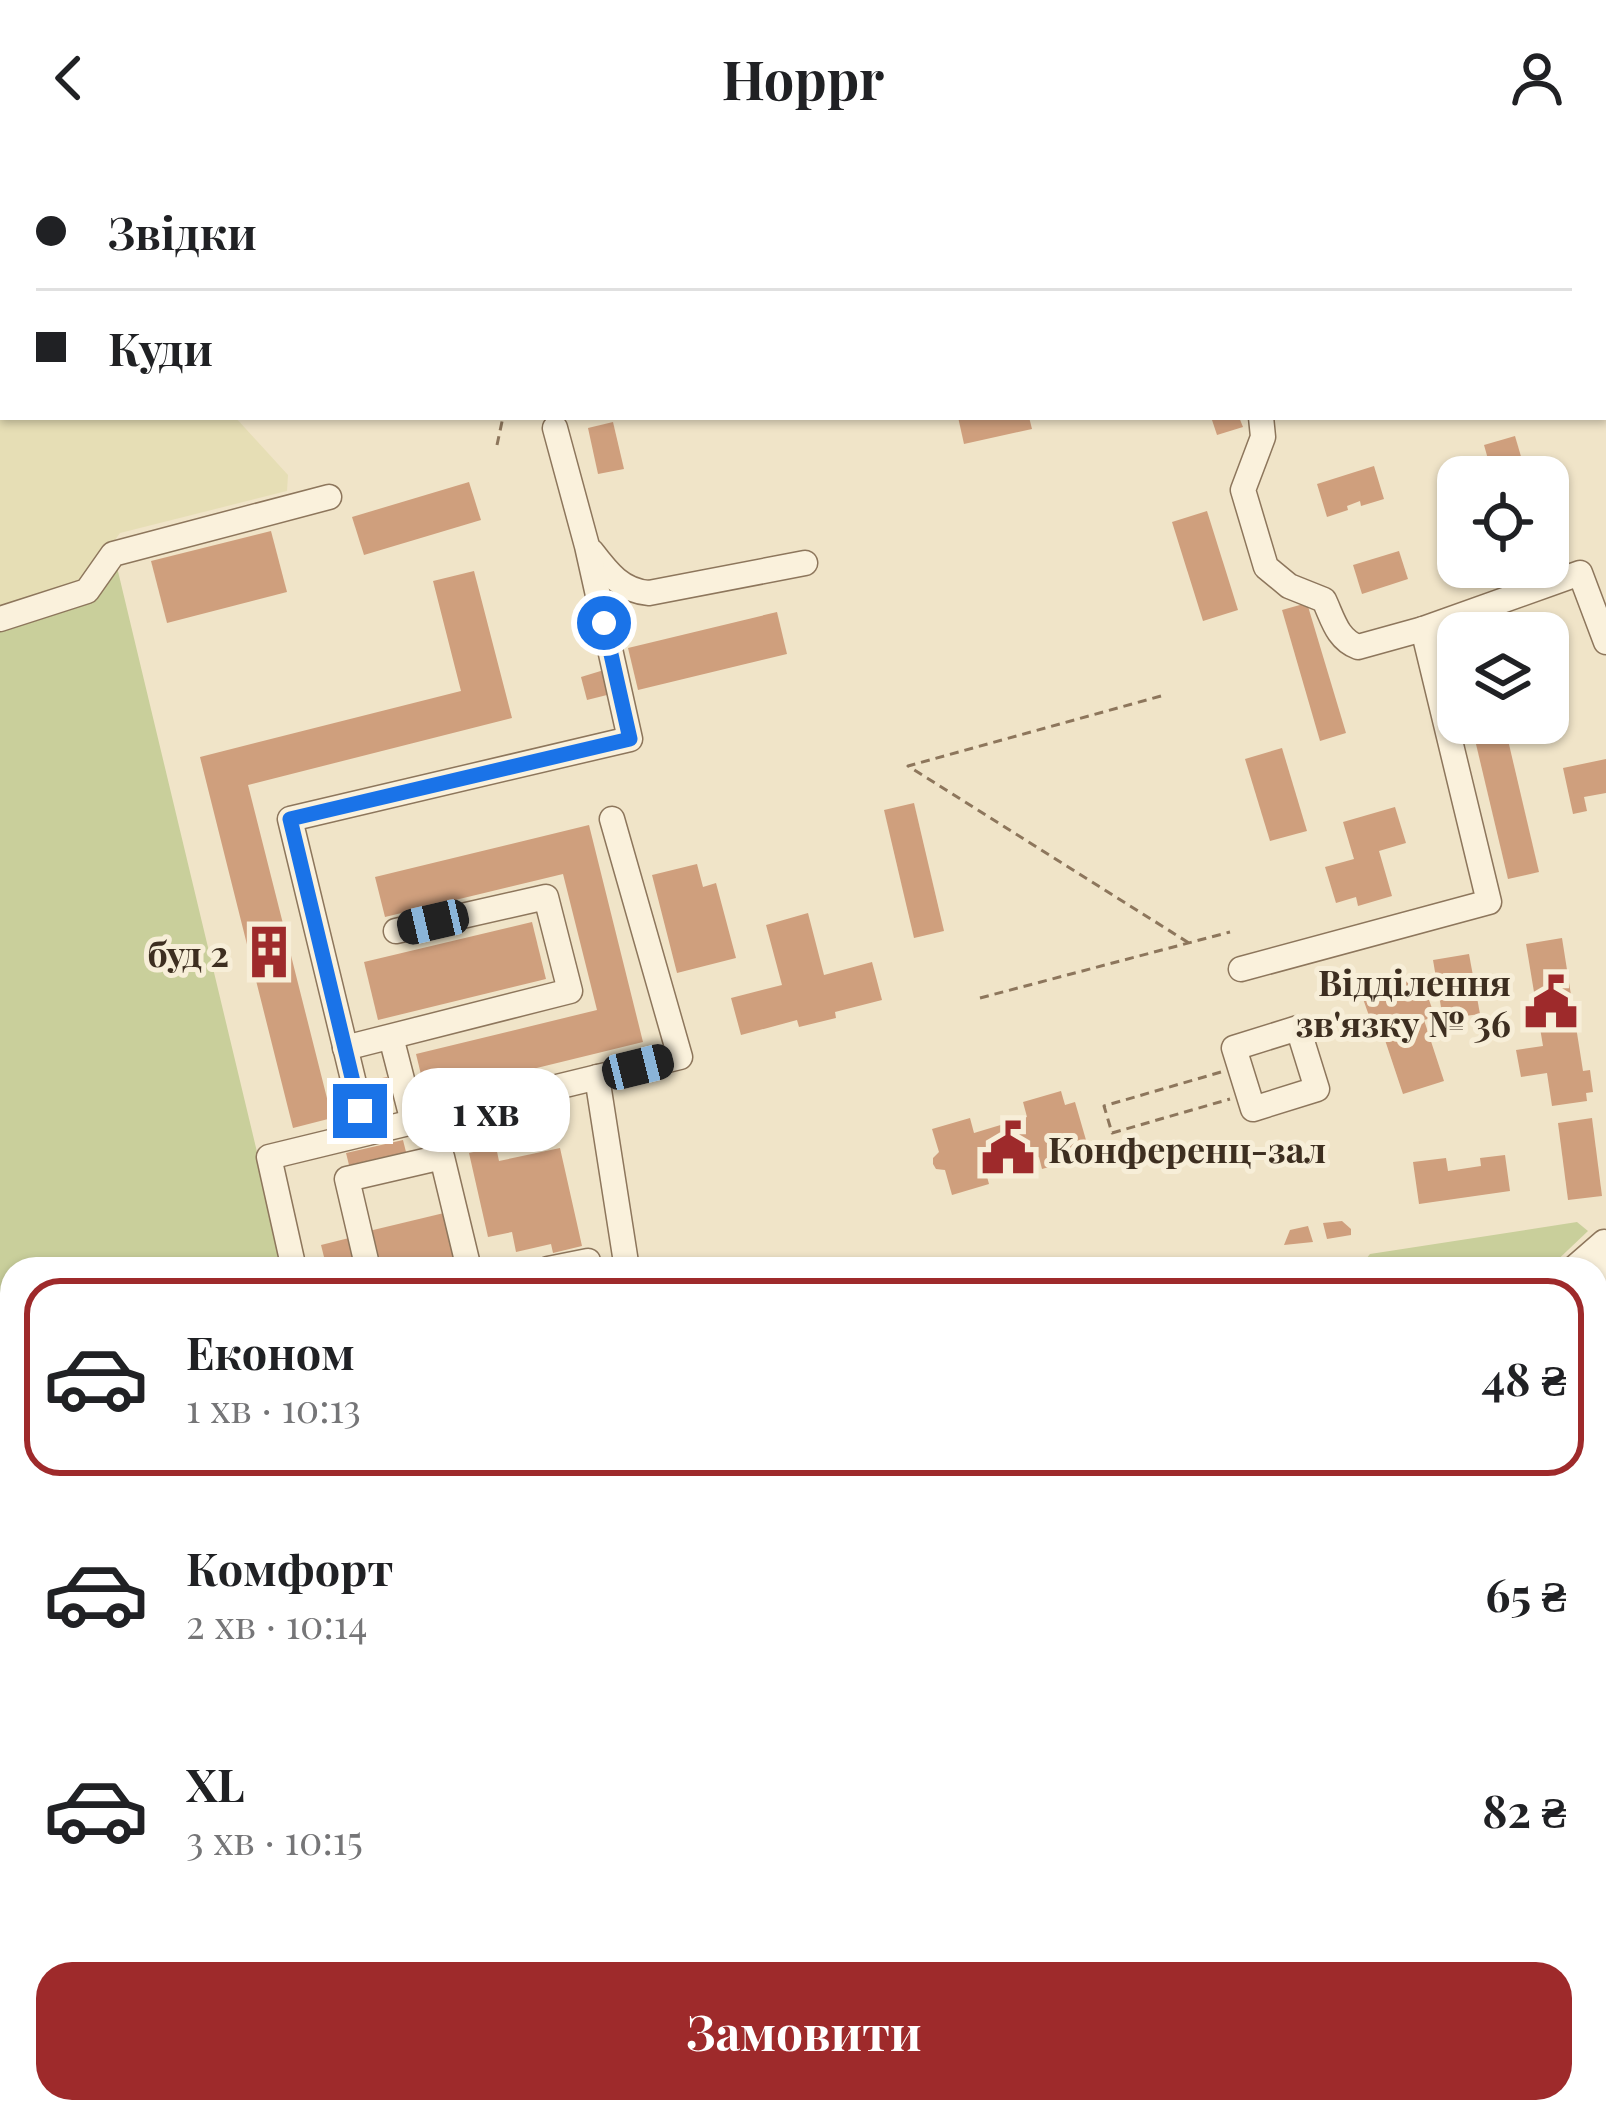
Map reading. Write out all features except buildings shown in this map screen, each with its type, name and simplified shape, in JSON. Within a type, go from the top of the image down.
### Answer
[{"type":"street","points":[[1261,420],[1263,437],[1243,490],[1266,567],[1289,586],[1324,600],[1341,638],[1349,644],[1358,646],[1423,629],[1580,573],[1606,642]]},
{"type":"street","points":[[366,1133],[290,819],[630,739],[555,428]]},
{"type":"street","points":[[0,619],[87,591],[113,554],[329,497]]},
{"type":"street","points":[[587,546],[610,576],[636,592],[805,563]]},
{"type":"street","points":[[1241,969],[1489,902],[1423,629]]},
{"type":"street","points":[[291,1257],[269,1157],[680,1057],[612,819]]},
{"type":"street","points":[[345,1048],[570,991],[546,897],[396,931]]},
{"type":"street","points":[[1298,1028],[1317,1089],[1253,1109],[1248,1094],[1234,1048],[1298,1028]]},
{"type":"street","points":[[391,1037],[413,1122]]},
{"type":"street","points":[[597,1077],[625,1257]]},
{"type":"street","points":[[365,1257],[347,1179],[442,1157],[466,1257]]},
{"type":"path","points":[[497,445],[501,420]]},
{"type":"path","points":[[1161,696],[908,766],[1189,943]]},
{"type":"path","points":[[980,998],[1230,932]]},
{"type":"path","points":[[1240,1067],[1104,1106],[1112,1133],[1248,1094]]},
{"type":"shaded area","points":[[0,420],[238,420],[288,475],[287,491],[120,533],[87,579],[0,608]]},
{"type":"green space","points":[[116,563],[282,1257],[0,1257],[0,627]]},
{"type":"green space","points":[[1577,1222],[1588,1231],[1561,1257],[1368,1257]]},
{"type":"place","name":"буд 2","points":[[269,952]]},
{"type":"place","name":"Відділення зв'язку № 36","points":[[1551,1002]]},
{"type":"place","name":"Конференц-зал","points":[[1008,1148]]},
{"type":"route","points":[[360,1111],[290,819],[630,739],[604,623]]}]
